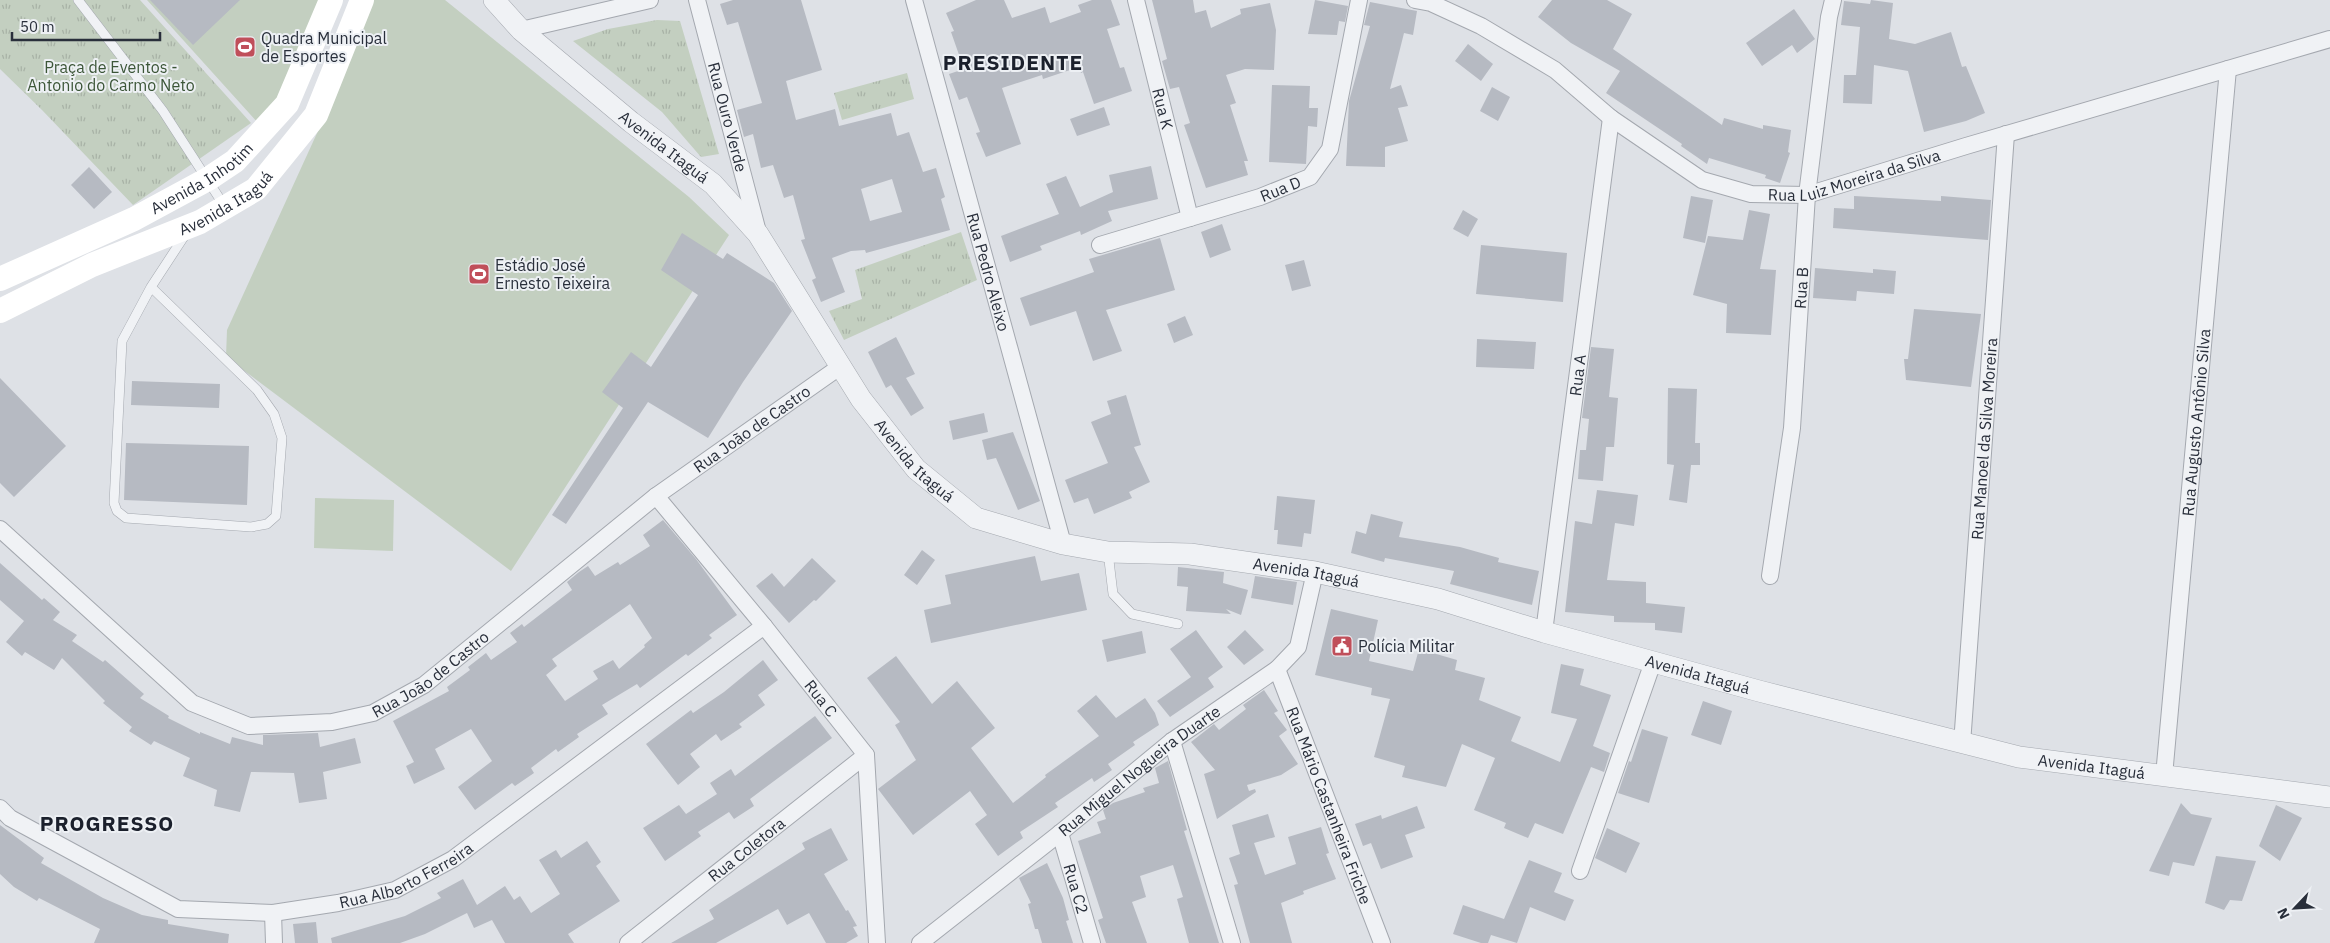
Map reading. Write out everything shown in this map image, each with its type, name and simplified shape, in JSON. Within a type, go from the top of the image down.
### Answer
[{"type":"main road","name":"Avenida Inhotim","points":[[0,279],[173,199],[235,161],[287,104],[331,0]]},
{"type":"main road","name":"Avenida Itaguá","points":[[0,311],[92,265],[188,227],[256,189],[316,115],[362,0]]},
{"type":"main road","points":[[173,199],[188,227]]},
{"type":"street","name":"Avenida Itaguá","points":[[494,0],[521,30],[631,122],[714,184],[758,234],[861,399],[916,469],[976,518],[1063,544],[1108,552],[1190,554],[1315,572],[1438,599],[1544,632],[1653,662],[1962,744],[2019,757],[2330,797]]},
{"type":"street","points":[[521,30],[650,0]]},
{"type":"street","name":"Rua Ouro Verde","points":[[697,0],[758,234]]},
{"type":"street","name":"Rua Pedro Aleixo","points":[[914,0],[1063,544]]},
{"type":"street","name":"Rua K","points":[[1136,0],[1190,218]]},
{"type":"street","name":"Rua D","points":[[1100,245],[1260,197],[1310,177],[1330,149],[1359,0]]},
{"type":"street","name":"Rua Luiz Moreira da Silva","points":[[1415,0],[1431,3],[1481,26],[1555,70],[1611,118],[1702,180],[1751,194],[1807,195],[2006,134],[2330,39]]},
{"type":"street","name":"Rua B","points":[[1770,576],[1792,428],[1807,195],[1829,17],[1833,0]]},
{"type":"street","name":"Rua Augusto Antônio Silva","points":[[2164,776],[2228,69]]},
{"type":"street","name":"Rua A","points":[[1544,632],[1611,118]]},
{"type":"street","name":"Rua Manoel da Silva Moreira","points":[[1962,744],[2006,134]]},
{"type":"street","name":"Rua João de Castro","points":[[0,529],[192,703],[249,726],[332,722],[373,713],[424,685],[656,496],[841,366]]},
{"type":"street","name":"Rua C","points":[[656,496],[764,626],[866,755]]},
{"type":"street","name":"Rua Miguel Nogueira Duarte","points":[[920,943],[1060,833],[1172,741],[1277,669],[1298,647],[1315,572]]},
{"type":"street","name":"Rua Alberto Ferreira","points":[[0,808],[10,818],[178,909],[273,913],[338,903],[395,890],[454,860],[764,626]]},
{"type":"street","points":[[1580,872],[1653,662]]},
{"type":"street","name":"Rua Mário Castanheira Friche","points":[[1277,669],[1382,943]]},
{"type":"street","points":[[1172,741],[1232,943]]},
{"type":"street","points":[[866,755],[877,943]]},
{"type":"street","name":"Rua Coletora","points":[[628,943],[866,755]]},
{"type":"street","name":"Rua C2","points":[[1060,833],[1092,943]]},
{"type":"street","points":[[273,913],[274,943]]},
{"type":"lane","points":[[78,0],[163,111],[225,208]]},
{"type":"lane","points":[[152,287],[257,390],[274,414],[282,438],[276,516],[267,524],[251,527],[126,518],[117,511],[114,504],[122,341],[152,287],[184,240],[188,227]]},
{"type":"lane","points":[[1108,552],[1113,594],[1132,614],[1178,624]]},
{"type":"green space","name":"Praça de Eventos - Antonio do Carmo Neto","points":[[0,0],[140,0],[251,123],[133,205],[0,69]]},
{"type":"green space","name":"Quadra Municipal de Esportes","points":[[147,0],[321,0],[280,94],[259,124]]},
{"type":"green space","name":"Estádio José Ernesto Teixeira","points":[[373,0],[445,0],[689,197],[729,235],[511,571],[226,357],[227,330],[318,131]]},
{"type":"green space","points":[[657,20],[680,21],[719,154],[701,157],[662,112],[573,41],[608,29]]},
{"type":"green space","points":[[907,73],[914,99],[842,120],[834,93]]},
{"type":"green space","points":[[961,232],[977,280],[844,340],[829,311],[862,299],[855,270]]},
{"type":"green space","points":[[315,498],[394,500],[393,551],[314,548]]},
{"type":"building","points":[[150,0],[240,0],[193,45]]},
{"type":"building","points":[[733,0],[801,0],[822,70],[786,81],[796,120],[835,109],[839,126],[891,113],[897,136],[909,132],[923,172],[936,168],[945,197],[941,199],[950,230],[866,253],[865,250],[851,251],[832,258],[845,292],[821,302],[812,280],[816,278],[801,240],[805,239],[793,195],[784,198],[773,165],[761,168],[753,134],[744,137],[737,110],[762,103],[738,22],[727,25],[720,4]],"holes":[[[892,179],[902,212],[870,221],[861,189]]]},
{"type":"building","points":[[976,0],[1004,0],[1012,18],[1045,7],[1050,23],[1081,12],[1078,5],[1092,0],[1111,0],[1120,25],[1107,29],[1120,68],[1124,67],[1132,91],[1094,104],[1083,72],[1081,73],[1079,67],[1043,79],[1042,75],[1002,88],[1021,144],[986,157],[976,133],[980,132],[967,97],[959,100],[949,74],[964,69],[951,32],[954,31],[946,13]]},
{"type":"building","points":[[1152,0],[1193,0],[1195,13],[1206,10],[1211,28],[1241,14],[1240,9],[1270,3],[1276,30],[1274,70],[1245,69],[1226,75],[1236,103],[1230,105],[1248,161],[1244,161],[1248,175],[1206,188],[1184,125],[1190,123],[1179,87],[1170,89],[1162,61],[1167,59]]},
{"type":"building","points":[[1315,0],[1348,6],[1345,22],[1339,21],[1337,35],[1308,34]]},
{"type":"building","points":[[1552,0],[1607,0],[1632,14],[1613,49],[1722,125],[1724,118],[1763,129],[1763,125],[1791,130],[1788,152],[1790,153],[1780,183],[1765,178],[1766,175],[1709,158],[1707,164],[1681,146],[1682,144],[1606,93],[1620,71],[1571,43],[1538,17]]},
{"type":"building","points":[[1871,0],[1893,3],[1889,39],[1915,44],[1951,32],[1962,67],[1966,66],[1985,113],[1966,121],[1924,132],[1908,71],[1874,65],[1872,104],[1843,103],[1844,75],[1856,75],[1860,27],[1841,25],[1844,1],[1870,4]]},
{"type":"building","points":[[1370,2],[1417,11],[1413,35],[1404,33],[1390,89],[1401,85],[1408,106],[1398,108],[1408,141],[1385,147],[1385,167],[1346,166],[1349,101],[1370,26],[1364,25]]},
{"type":"building","points":[[1794,9],[1815,39],[1797,53],[1792,45],[1762,66],[1746,43]]},
{"type":"building","points":[[1468,44],[1493,64],[1481,81],[1455,61]]},
{"type":"building","points":[[1272,85],[1310,86],[1309,108],[1318,108],[1317,127],[1308,126],[1306,164],[1269,162]]},
{"type":"building","points":[[1492,87],[1510,97],[1498,121],[1480,111]]},
{"type":"building","points":[[1104,107],[1110,125],[1077,136],[1070,119]]},
{"type":"building","points":[[1151,166],[1158,199],[1108,211],[1112,221],[1081,235],[1080,231],[1040,246],[1042,250],[1010,262],[1001,236],[1059,214],[1046,184],[1066,176],[1080,207],[1113,192],[1109,175]]},
{"type":"building","points":[[89,167],[112,192],[94,209],[71,185]]},
{"type":"building","points":[[1691,196],[1713,200],[1705,243],[1683,238]]},
{"type":"building","points":[[1854,196],[1941,201],[1941,196],[1991,200],[1988,240],[1833,228],[1834,208],[1854,209]]},
{"type":"building","points":[[1463,210],[1478,219],[1468,237],[1453,229]]},
{"type":"building","points":[[1749,210],[1770,214],[1760,269],[1776,270],[1771,335],[1726,333],[1727,304],[1693,295],[1708,236],[1743,240]]},
{"type":"building","points":[[1222,224],[1231,250],[1210,258],[1201,232]]},
{"type":"building","points":[[682,233],[723,259],[727,253],[774,283],[792,311],[743,382],[708,438],[648,402],[566,524],[552,515],[623,408],[602,392],[631,352],[651,367],[698,295],[661,270]]},
{"type":"building","points":[[1160,238],[1175,290],[1106,310],[1122,351],[1093,361],[1076,311],[1030,326],[1020,298],[1094,272],[1089,259]]},
{"type":"building","points":[[1481,245],[1567,253],[1563,302],[1476,294]]},
{"type":"building","points":[[1304,260],[1311,286],[1292,291],[1285,265]]},
{"type":"building","points":[[1815,268],[1873,273],[1873,269],[1896,271],[1894,294],[1857,291],[1856,301],[1813,298]]},
{"type":"building","points":[[1914,309],[1981,314],[1971,387],[1906,380],[1904,359],[1908,359]]},
{"type":"building","points":[[1185,316],[1193,335],[1174,343],[1167,324]]},
{"type":"building","points":[[896,337],[915,374],[906,378],[924,408],[911,416],[891,385],[886,388],[868,352]]},
{"type":"building","points":[[1477,339],[1536,342],[1534,369],[1476,367]]},
{"type":"building","points":[[1591,347],[1614,349],[1609,397],[1618,398],[1614,447],[1606,447],[1603,481],[1578,479],[1580,450],[1586,450],[1589,419],[1582,418]]},
{"type":"building","points":[[0,378],[66,446],[14,497],[0,483]]},
{"type":"building","points":[[132,381],[220,384],[219,408],[131,405]]},
{"type":"building","points":[[1668,388],[1697,389],[1695,443],[1700,443],[1700,465],[1691,465],[1687,503],[1669,500],[1674,465],[1667,464]]},
{"type":"building","points":[[1126,395],[1141,445],[1134,447],[1150,482],[1129,492],[1132,498],[1094,514],[1088,498],[1074,503],[1065,480],[1108,463],[1091,422],[1111,414],[1107,401]]},
{"type":"building","points":[[984,413],[988,432],[953,440],[949,421]]},
{"type":"building","points":[[1013,432],[1040,501],[1018,510],[996,458],[987,460],[982,440]]},
{"type":"building","points":[[126,443],[249,446],[247,505],[124,500]]},
{"type":"building","points":[[1597,490],[1638,495],[1634,526],[1615,523],[1607,580],[1646,582],[1646,603],[1685,607],[1682,633],[1655,630],[1655,623],[1614,622],[1614,616],[1565,612],[1575,521],[1592,524]]},
{"type":"building","points":[[1277,496],[1315,500],[1311,534],[1304,533],[1302,547],[1277,544],[1278,530],[1274,530]]},
{"type":"building","points":[[1371,514],[1403,522],[1399,537],[1460,547],[1499,558],[1498,562],[1539,571],[1532,605],[1450,584],[1454,571],[1385,558],[1384,562],[1351,553],[1356,531],[1366,534]]},
{"type":"building","points":[[663,520],[696,559],[737,615],[709,635],[712,638],[688,656],[686,654],[640,688],[637,684],[602,705],[608,714],[577,734],[579,737],[558,752],[556,749],[531,768],[534,773],[515,786],[512,783],[475,810],[458,787],[492,761],[471,729],[435,749],[445,769],[414,784],[406,766],[414,762],[393,721],[449,691],[447,687],[470,670],[468,667],[486,653],[491,660],[517,642],[510,633],[522,624],[524,627],[572,590],[567,582],[579,572],[588,566],[595,576],[618,562],[620,565],[650,546],[643,535]],"holes":[[[630,604],[652,638],[644,645],[645,647],[619,669],[613,660],[593,671],[598,679],[565,701],[546,675],[557,666],[552,659]]]},
{"type":"building","points":[[922,550],[935,560],[917,585],[904,575]]},
{"type":"building","points":[[1035,556],[1041,581],[1079,573],[1087,610],[931,643],[924,610],[951,604],[945,575]]},
{"type":"building","points":[[812,558],[836,581],[816,601],[814,600],[789,623],[756,586],[772,573],[784,587]]},
{"type":"building","points":[[0,563],[42,600],[44,598],[60,612],[53,620],[77,635],[72,641],[103,662],[105,660],[144,694],[140,698],[169,716],[168,718],[200,734],[200,732],[230,744],[232,737],[263,745],[263,735],[318,733],[320,747],[355,738],[361,763],[323,772],[327,799],[299,803],[294,773],[251,772],[240,812],[214,806],[217,790],[183,776],[190,758],[154,741],[151,745],[129,731],[132,727],[103,703],[105,701],[62,658],[54,670],[25,652],[22,656],[6,642],[24,621],[0,600]]},
{"type":"building","points":[[1178,567],[1224,572],[1223,583],[1248,590],[1241,615],[1226,609],[1231,614],[1186,611],[1188,587],[1177,586]]},
{"type":"building","points":[[1255,576],[1297,582],[1293,605],[1251,598]]},
{"type":"building","points":[[1331,609],[1378,620],[1369,661],[1413,671],[1419,649],[1457,660],[1455,670],[1485,678],[1479,700],[1521,717],[1511,741],[1560,762],[1577,719],[1551,713],[1561,664],[1584,669],[1580,685],[1611,695],[1593,746],[1610,753],[1604,772],[1591,767],[1563,834],[1535,823],[1528,838],[1504,828],[1506,823],[1474,810],[1495,758],[1462,744],[1446,787],[1402,777],[1405,766],[1374,757],[1390,699],[1371,695],[1372,688],[1315,675]]},
{"type":"building","points":[[1196,630],[1223,667],[1208,678],[1214,687],[1170,717],[1157,701],[1191,677],[1170,649]]},
{"type":"building","points":[[1245,630],[1264,650],[1244,665],[1227,647]]},
{"type":"building","points":[[1142,631],[1146,653],[1107,662],[1102,640]]},
{"type":"building","points":[[896,656],[932,704],[957,681],[995,728],[971,748],[1013,803],[1046,777],[1045,775],[1099,736],[1077,711],[1096,695],[1116,718],[1145,698],[1155,713],[1159,725],[1133,742],[1135,745],[1108,764],[1112,770],[1094,782],[1092,778],[1055,803],[1058,807],[1020,832],[1023,838],[998,856],[975,824],[987,815],[970,791],[913,835],[878,789],[916,760],[895,725],[900,722],[867,678]]},
{"type":"building","points":[[763,660],[778,680],[758,695],[765,705],[739,724],[742,727],[721,741],[716,734],[690,754],[700,767],[678,785],[646,744],[691,710],[693,713],[724,692]]},
{"type":"building","points":[[1264,690],[1278,711],[1274,713],[1287,730],[1279,736],[1298,764],[1281,775],[1247,785],[1249,791],[1255,789],[1256,792],[1217,819],[1204,774],[1215,770],[1191,742],[1214,724],[1219,730],[1246,709],[1243,705]]},
{"type":"building","points":[[1703,701],[1732,711],[1721,745],[1691,735]]},
{"type":"building","points":[[815,716],[832,738],[750,799],[754,806],[734,819],[729,812],[698,832],[701,836],[665,861],[643,828],[679,805],[686,814],[717,794],[710,783],[731,769],[735,776]]},
{"type":"building","points":[[1642,729],[1668,737],[1649,803],[1618,793]]},
{"type":"building","points":[[1168,761],[1187,830],[1184,831],[1219,943],[1189,943],[1177,899],[1183,897],[1173,865],[1140,876],[1146,897],[1132,902],[1147,943],[1106,943],[1098,920],[1103,918],[1078,841],[1101,833],[1097,822],[1106,819],[1103,810],[1113,803],[1145,792],[1143,788],[1159,783],[1155,768]]},
{"type":"building","points":[[2181,803],[2191,814],[2212,818],[2194,866],[2173,862],[2169,876],[2149,871]]},
{"type":"building","points":[[2276,805],[2302,818],[2280,861],[2259,846]]},
{"type":"building","points":[[1417,806],[1425,828],[1405,835],[1413,857],[1381,869],[1371,843],[1363,846],[1355,824],[1381,815],[1382,819]]},
{"type":"building","points":[[1268,814],[1275,837],[1254,843],[1265,875],[1296,864],[1288,837],[1321,827],[1329,853],[1326,854],[1336,879],[1303,891],[1304,894],[1281,903],[1292,943],[1250,943],[1234,885],[1238,884],[1229,858],[1240,854],[1232,825]]},
{"type":"building","points":[[0,825],[44,858],[41,863],[103,898],[142,915],[168,920],[168,924],[229,934],[228,943],[94,943],[100,929],[39,898],[37,901],[14,887],[0,874]]},
{"type":"building","points":[[831,828],[848,860],[824,874],[857,926],[853,927],[858,936],[846,943],[826,943],[809,913],[787,925],[778,909],[716,943],[671,943],[714,919],[709,910],[805,849],[802,843]]},
{"type":"building","points":[[1607,828],[1640,843],[1626,873],[1595,858]]},
{"type":"building","points":[[587,841],[601,862],[596,866],[620,901],[568,934],[574,943],[505,943],[492,920],[474,928],[467,913],[425,934],[400,943],[332,943],[331,938],[405,916],[441,898],[437,893],[463,879],[477,905],[505,886],[514,900],[520,896],[531,913],[560,894],[539,860],[556,850],[561,858]]},
{"type":"building","points":[[2216,856],[2256,861],[2242,901],[2230,900],[2224,910],[2205,903]]},
{"type":"building","points":[[1529,860],[1562,873],[1554,892],[1574,900],[1565,921],[1530,907],[1517,943],[1491,935],[1488,943],[1481,943],[1453,934],[1463,905],[1504,919]]},
{"type":"building","points":[[1047,863],[1063,898],[1069,920],[1066,921],[1073,943],[1042,943],[1038,929],[1035,929],[1028,904],[1031,903],[1019,878]]},
{"type":"building","points":[[316,922],[318,943],[295,943],[293,924]]},
{"type":"place","name":"Quadra Municipal de Esportes","points":[[245,47]]},
{"type":"place","name":"Estádio José Ernesto Teixeira","points":[[479,274]]},
{"type":"place","name":"Polícia Militar","points":[[1342,646]]},
{"type":"district","name":"PRESIDENTE","points":[[1013,62]]},
{"type":"district","name":"PROGRESSO","points":[[107,823]]}]
